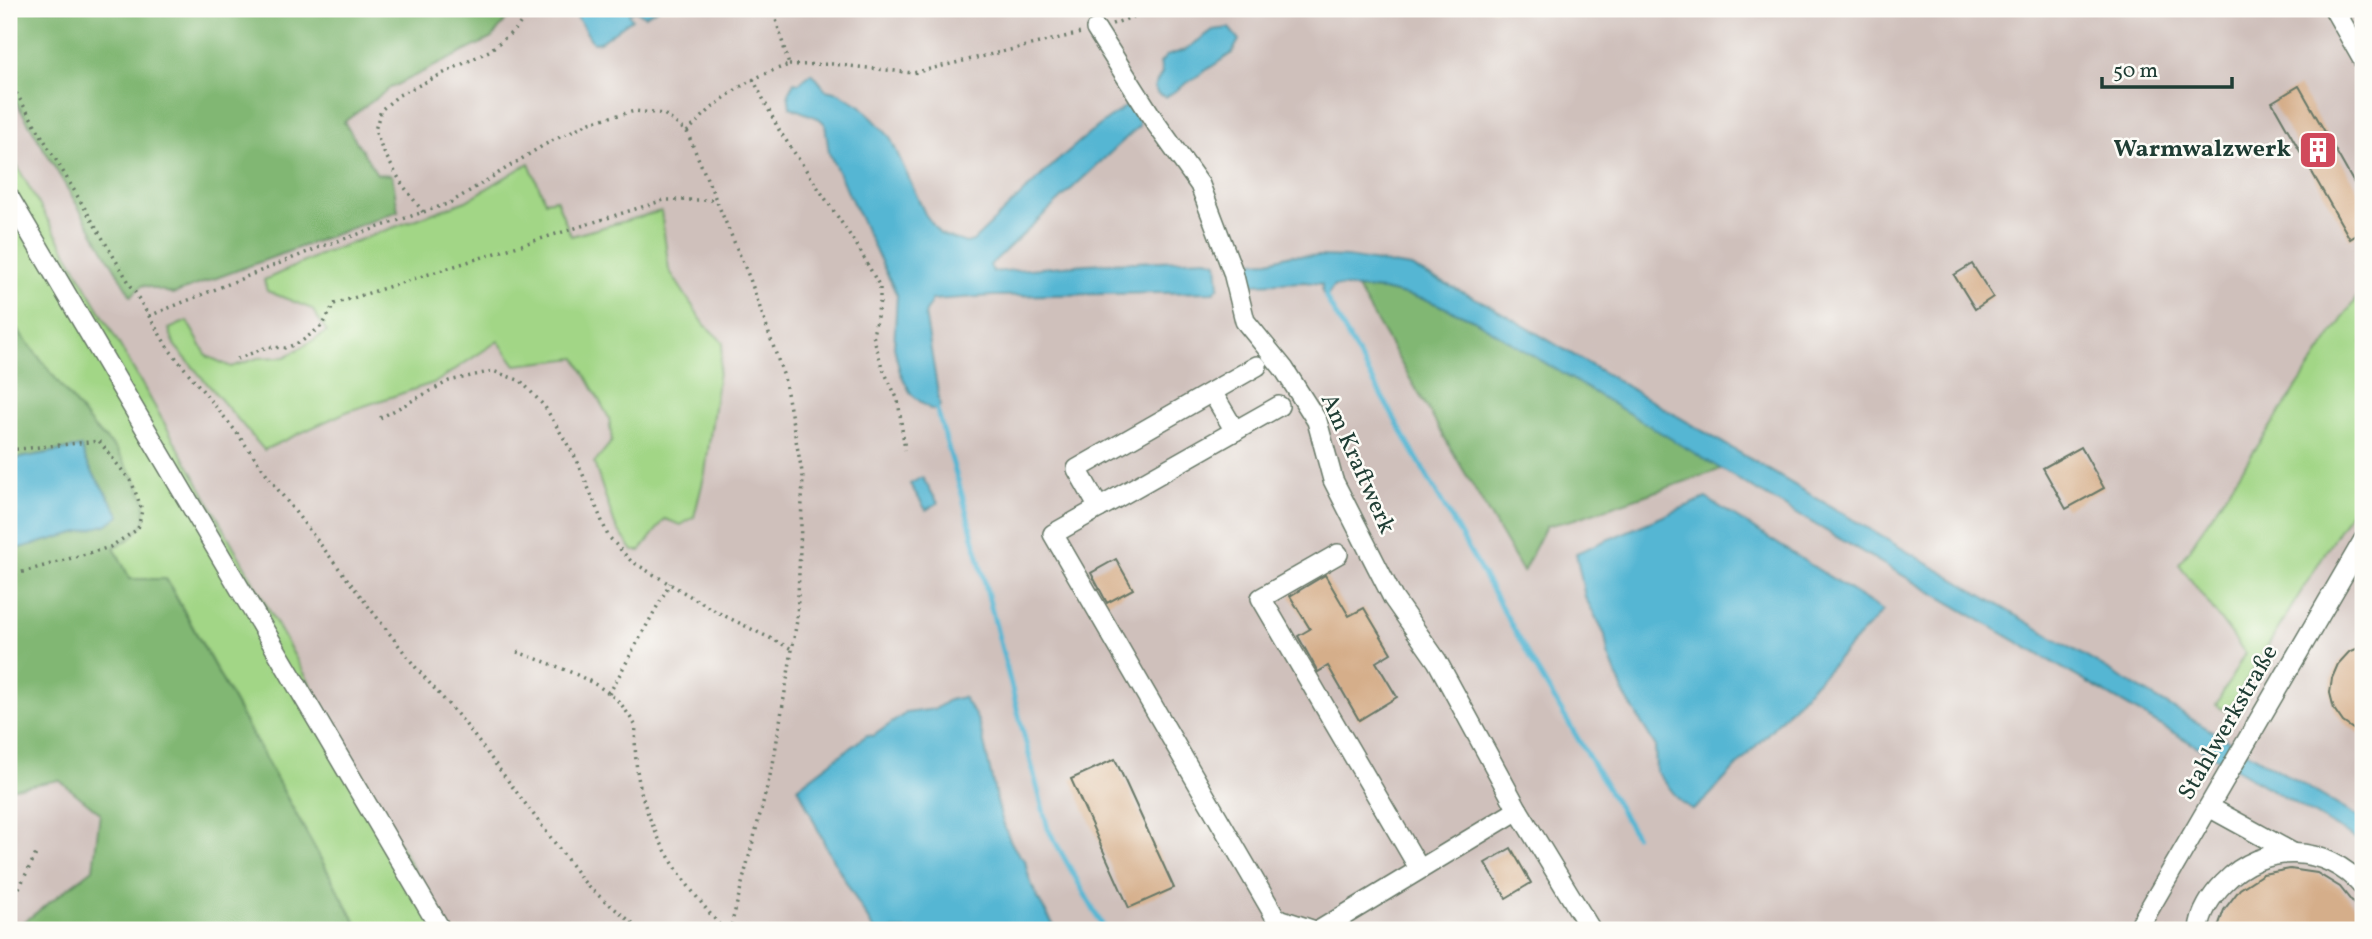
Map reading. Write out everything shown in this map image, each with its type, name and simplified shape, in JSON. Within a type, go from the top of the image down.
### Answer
[{"type":"street","points":[[2334,9],[2363,60]]},
{"type":"street","name":"Am Kraftwerk","points":[[1096,29],[1155,122],[1200,185],[1233,272],[1245,321],[1284,369],[1317,421],[1333,480],[1393,598],[1437,661],[1518,810],[1591,930]]},
{"type":"street","points":[[9,197],[442,930]]},
{"type":"street","points":[[1099,508],[1077,469],[1257,366]]},
{"type":"street","points":[[1212,391],[1235,431]]},
{"type":"street","points":[[1279,406],[1053,534],[1276,918],[1312,930]]},
{"type":"street","name":"Stahlwerkstraße","points":[[2137,930],[2363,541]]},
{"type":"street","points":[[1338,554],[1261,598],[1419,868]]},
{"type":"street","points":[[2209,807],[2291,852],[2324,858],[2360,881]]},
{"type":"street","points":[[1320,930],[1518,810]]},
{"type":"street","points":[[2199,930],[2213,894],[2236,870],[2266,856],[2291,852]]},
{"type":"path","points":[[424,212],[402,184],[382,149],[375,130],[381,110],[399,95],[489,51],[516,29],[526,15],[526,9]]},
{"type":"path","points":[[773,9],[789,65]]},
{"type":"path","points":[[687,132],[713,106],[762,73],[789,65],[832,64],[913,73],[1096,29],[1158,9]]},
{"type":"path","points":[[753,79],[779,130],[858,247],[880,286],[880,302],[873,335],[882,367],[898,400],[905,450]]},
{"type":"path","points":[[9,81],[168,348],[234,429],[417,669],[463,721],[588,887],[640,930]]},
{"type":"path","points":[[149,316],[320,247],[450,203],[544,145],[590,122],[635,111],[664,114],[687,132],[751,279],[784,377],[803,477],[797,620],[773,764],[730,930]]},
{"type":"path","points":[[237,359],[267,347],[286,348],[302,341],[323,325],[334,304],[664,200],[716,200]]},
{"type":"path","points":[[380,418],[449,381],[493,371],[521,381],[545,407],[577,460],[608,536],[631,561],[717,612],[792,649]]},
{"type":"path","points":[[9,450],[99,441],[132,483],[142,510],[138,529],[110,547],[9,576]]},
{"type":"path","points":[[609,694],[670,583]]},
{"type":"path","points":[[517,652],[562,668],[609,694],[621,704],[636,726],[634,752],[642,797],[661,847],[695,897],[724,930]]},
{"type":"path","points":[[9,914],[37,852]]},
{"type":"shaded area","points":[[514,9],[2363,9],[2363,930],[447,930],[190,468],[9,152],[9,90],[131,295],[143,285],[377,174],[344,122],[390,88],[492,38]],"holes":[[[529,163],[545,202],[556,200],[571,236],[661,211],[669,270],[705,325],[723,342],[633,551],[615,525],[594,463],[612,441],[609,418],[576,358],[516,365],[498,340],[474,357],[375,403],[346,412],[215,395],[175,346],[169,329],[187,321],[207,356],[231,367],[258,358],[285,357],[328,332],[312,309],[267,291],[324,253],[466,201]]]},
{"type":"shaded area","points":[[59,780],[100,813],[93,869],[20,926],[9,925],[9,789]]},
{"type":"green space","points":[[9,9],[514,9],[492,38],[390,88],[344,122],[377,174],[392,175],[398,211],[173,294],[143,285],[131,296],[9,90]]},
{"type":"green space","points":[[9,152],[190,468],[447,930],[360,930],[167,580],[130,580],[114,547],[131,538],[116,449],[95,429],[9,319]]},
{"type":"green space","points":[[529,163],[545,201],[556,199],[571,236],[661,211],[669,270],[705,325],[723,342],[705,473],[694,517],[681,525],[665,519],[640,551],[633,551],[615,525],[594,463],[612,441],[609,418],[576,358],[516,365],[498,341],[436,382],[346,412],[264,450],[175,346],[169,329],[187,321],[207,356],[231,367],[258,358],[285,357],[327,332],[312,309],[267,291],[264,280],[324,253],[466,201]]},
{"type":"green space","points":[[1357,288],[1383,290],[1427,300],[1474,320],[1722,469],[1575,519],[1546,526],[1523,572]]},
{"type":"green space","points":[[2363,288],[2363,491],[2227,712],[2216,705],[2245,653],[2179,564]]},
{"type":"green space","points":[[9,319],[95,429],[116,449],[137,482],[145,501],[145,522],[131,538],[114,547],[130,579],[166,579],[360,930],[9,930],[9,925],[20,925],[93,869],[100,813],[59,780],[9,789],[9,551],[105,525],[120,516],[88,465],[81,447],[9,460]]},
{"type":"water","points":[[577,9],[657,9],[645,16],[635,10],[629,13],[632,19],[600,42],[593,43],[577,17]]},
{"type":"water","points":[[1229,28],[1239,40],[1232,53],[1166,97],[1158,94],[1154,87],[1162,73],[1160,63],[1166,56],[1185,50],[1213,30]]},
{"type":"water","points":[[812,73],[826,90],[839,93],[861,106],[890,137],[925,214],[940,234],[966,243],[973,241],[1067,152],[1128,105],[1139,121],[1139,126],[990,265],[993,272],[1087,264],[1207,259],[1217,262],[1219,286],[1214,292],[993,296],[932,300],[925,314],[940,405],[937,410],[930,409],[911,394],[900,372],[894,347],[897,295],[829,153],[825,124],[820,119],[790,107],[788,93],[794,82],[799,83]]},
{"type":"water","points":[[1291,255],[1346,257],[1411,267],[1487,304],[2363,820],[2363,843],[1749,486],[1474,320],[1427,300],[1383,290],[1334,286],[1326,298],[1322,292],[1322,284],[1253,284],[1248,278],[1249,262],[1269,261]]},
{"type":"water","points":[[81,447],[93,474],[120,516],[105,525],[9,551],[9,460]]},
{"type":"water","points":[[922,477],[938,503],[926,510],[910,484]]},
{"type":"water","points":[[1706,498],[1883,611],[1693,810],[1680,801],[1656,771],[1655,745],[1624,694],[1608,654],[1605,635],[1585,597],[1576,553]]},
{"type":"water","points":[[963,697],[978,721],[995,795],[1008,834],[1015,850],[1025,860],[1033,888],[1057,930],[874,930],[828,851],[798,787],[867,735],[873,736],[906,713],[935,709],[949,700]]},
{"type":"building","name":"Warmwalzwerk","points":[[2299,86],[2363,199],[2363,231],[2350,239],[2272,102]]},
{"type":"building","points":[[1972,264],[1993,297],[1975,309],[1954,275]]},
{"type":"building","points":[[2081,447],[2104,488],[2066,509],[2043,468]]},
{"type":"building","points":[[1116,559],[1133,589],[1107,603],[1091,573]]},
{"type":"building","points":[[1325,575],[1349,616],[1364,608],[1391,653],[1376,662],[1397,697],[1359,720],[1328,666],[1318,672],[1298,636],[1310,629],[1290,596]]},
{"type":"building","points":[[2363,646],[2363,736],[2343,722],[2334,709],[2330,693],[2338,664],[2349,652]]},
{"type":"building","points":[[1115,759],[1174,888],[1129,908],[1071,779]]},
{"type":"building","points":[[1511,848],[1531,883],[1506,898],[1485,863]]},
{"type":"building","points":[[2290,869],[2317,873],[2340,887],[2356,907],[2363,930],[2217,930],[2224,910],[2240,889],[2263,874]]},
{"type":"waterway","points":[[1326,294],[1536,668],[1635,835]]},
{"type":"waterway","points":[[935,403],[963,498],[1048,829],[1105,930]]},
{"type":"place","name":"Warmwalzwerk","points":[[2318,150]]}]
